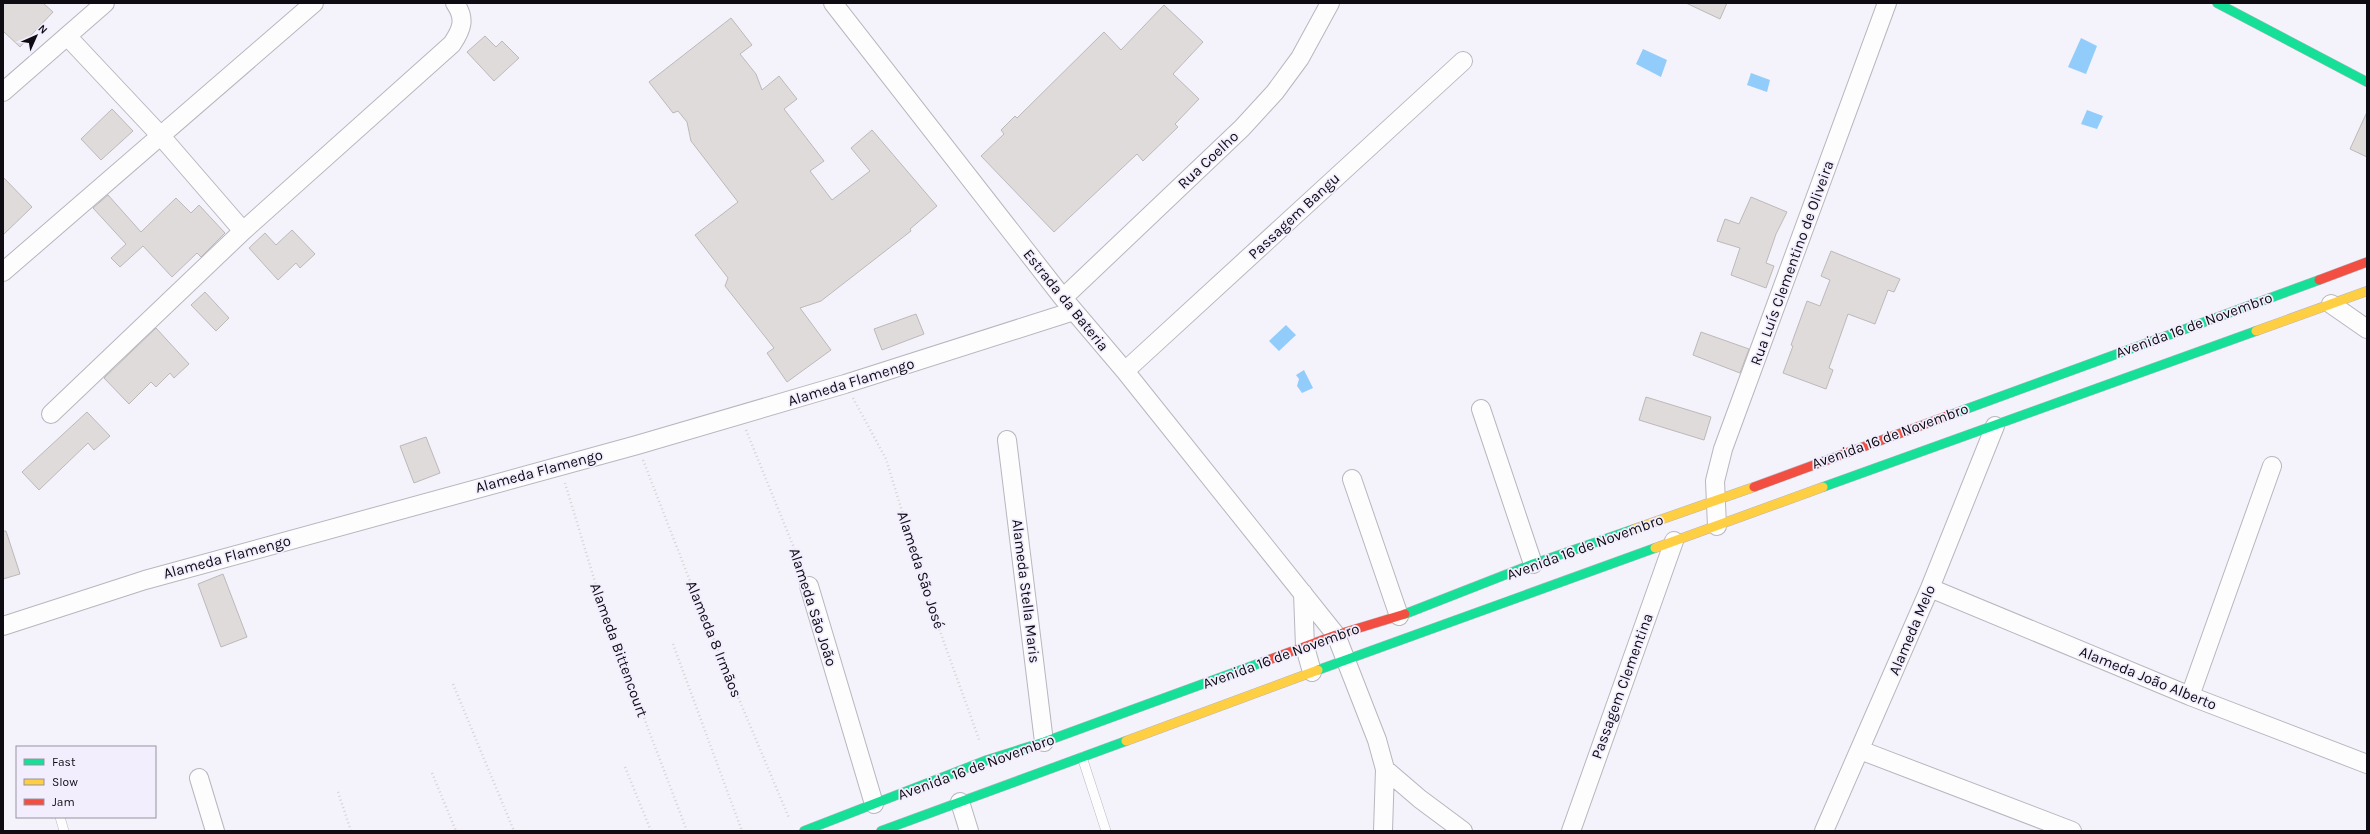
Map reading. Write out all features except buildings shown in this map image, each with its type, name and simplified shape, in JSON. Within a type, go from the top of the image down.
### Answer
[{"type":"main road","points":[[2218,3],[2367,82]]},
{"type":"main road","name":"Avenida 16 de Novembro","points":[[804,831],[987,760],[1044,742],[1336,635],[1399,616],[1533,564],[1714,501],[2367,262]]},
{"type":"main road","name":"Avenida 16 de Novembro","points":[[881,831],[1312,672],[2367,291]]},
{"type":"street","points":[[3,92],[105,3]]},
{"type":"street","points":[[3,272],[314,3]]},
{"type":"street","points":[[51,414],[243,231],[452,44],[460,32],[463,21],[460,11],[455,3]]},
{"type":"street","name":"Estrada da Bateria","points":[[833,3],[1068,305],[1125,371],[1304,593],[1336,635],[1377,740],[1385,769],[1383,831]]},
{"type":"street","name":"Rua Coelho","points":[[1068,305],[1242,128],[1275,92],[1300,58],[1330,3]]},
{"type":"street","name":"Rua Luís Clementino de Oliveira","points":[[1717,526],[1714,501],[1715,481],[1723,449],[1887,3]]},
{"type":"street","points":[[67,36],[160,135],[243,231]]},
{"type":"street","name":"Passagem Bangu","points":[[1125,371],[1463,61]]},
{"type":"street","points":[[2331,304],[2367,330]]},
{"type":"street","name":"Alameda Flamengo","points":[[3,626],[145,580],[637,445],[845,384],[1068,305]]},
{"type":"street","points":[[1481,409],[1533,564]]},
{"type":"street","name":"Alameda Melo","points":[[1824,831],[1930,588],[1995,426]]},
{"type":"street","name":"Alameda Stella Maris","points":[[1007,440],[1044,742]]},
{"type":"street","points":[[2190,696],[2272,466]]},
{"type":"street","points":[[1352,479],[1399,616]]},
{"type":"street","name":"Passagem Clementina","points":[[1571,831],[1674,541]]},
{"type":"street","name":"Alameda São João","points":[[809,586],[874,804]]},
{"type":"street","name":"Alameda João Alberto","points":[[1930,588],[2190,696],[2367,764]]},
{"type":"street","points":[[1304,593],[1305,647],[1312,672]]},
{"type":"street","points":[[1860,750],[2072,831]]},
{"type":"street","points":[[1385,769],[1420,799],[1463,831]]},
{"type":"street","points":[[199,778],[215,831]]},
{"type":"street","points":[[960,802],[969,831]]},
{"type":"lane","points":[[1082,757],[1106,831]]},
{"type":"lane","points":[[60,818],[64,831]]},
{"type":"path","name":"Alameda São José","points":[[845,384],[886,459],[933,612],[987,760]]},
{"type":"path","name":"Alameda São João","points":[[740,415],[809,586]]},
{"type":"path","name":"Alameda 8 Irmãos","points":[[637,445],[699,604],[792,824]]},
{"type":"path","name":"Alameda Bittencourt","points":[[560,466],[605,615],[687,831]]},
{"type":"path","points":[[674,644],[742,831]]},
{"type":"path","points":[[454,684],[514,831]]},
{"type":"path","points":[[625,767],[651,831]]},
{"type":"path","points":[[432,773],[456,831]]},
{"type":"path","points":[[338,792],[351,831]]},
{"type":"water","points":[[2081,38],[2097,46],[2086,74],[2068,67]]},
{"type":"water","points":[[1643,49],[1667,60],[1661,77],[1636,64]]},
{"type":"water","points":[[1751,73],[1770,80],[1767,92],[1747,85]]},
{"type":"water","points":[[2087,110],[2103,116],[2097,129],[2081,124]]},
{"type":"water","points":[[1286,325],[1296,335],[1279,351],[1269,341]]},
{"type":"water","points":[[1304,370],[1313,388],[1302,393],[1297,386],[1299,379],[1296,375]]},
{"type":"traffic: fast","points":[[2217,3],[2367,82]]},
{"type":"traffic: fast","points":[[1950,415],[2319,280]]},
{"type":"traffic: fast","points":[[1823,487],[2256,331]]},
{"type":"traffic: fast","points":[[1405,614],[1533,564],[1634,529]]},
{"type":"traffic: fast","points":[[1318,670],[1655,548]]},
{"type":"traffic: fast","points":[[804,831],[987,760],[1044,742],[1271,659]]},
{"type":"traffic: fast","points":[[881,831],[1126,741]]},
{"type":"traffic: slow","points":[[2256,331],[2367,291]]},
{"type":"traffic: slow","points":[[1634,529],[1754,487]]},
{"type":"traffic: slow","points":[[1655,548],[1823,487]]},
{"type":"traffic: slow","points":[[1126,741],[1318,670]]},
{"type":"traffic: jam","points":[[2319,280],[2367,262]]},
{"type":"traffic: jam","points":[[1754,487],[1950,415]]},
{"type":"traffic: jam","points":[[1271,659],[1336,635],[1405,614]]}]
